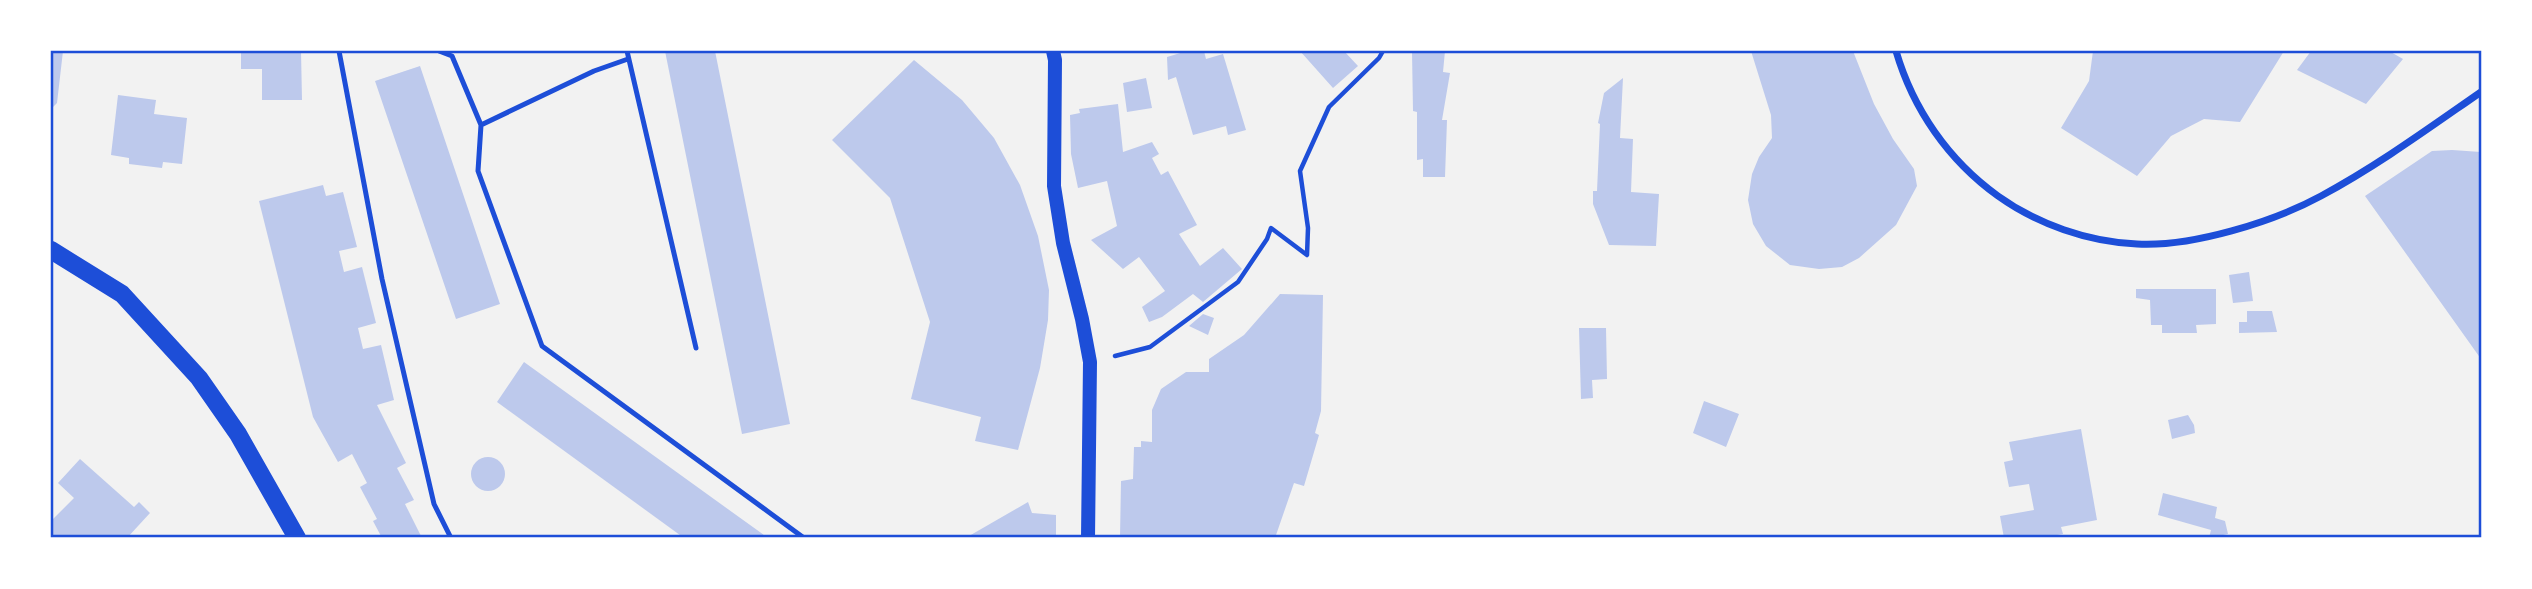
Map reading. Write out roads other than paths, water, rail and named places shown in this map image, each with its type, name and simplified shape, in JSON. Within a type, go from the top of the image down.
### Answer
[{"type":"main road","points":[[1053,51],[1054,186],[1063,243],[1090,362],[1088,538]]},
{"type":"main road","points":[[51,250],[122,295],[199,378],[238,434],[296,538]]},
{"type":"street","points":[[1896,51],[1905,80],[1926,120],[1964,168],[1987,188],[2015,208],[2048,223],[2111,241],[2138,244],[2163,243],[2240,229],[2319,198],[2378,164],[2481,92]]},
{"type":"lane","points":[[339,51],[382,279],[400,359],[434,504],[451,538]]},
{"type":"lane","points":[[439,51],[452,56],[481,125],[478,171],[542,346],[804,538]]},
{"type":"lane","points":[[627,51],[696,348]]},
{"type":"lane","points":[[481,125],[594,71],[628,59]]}]
